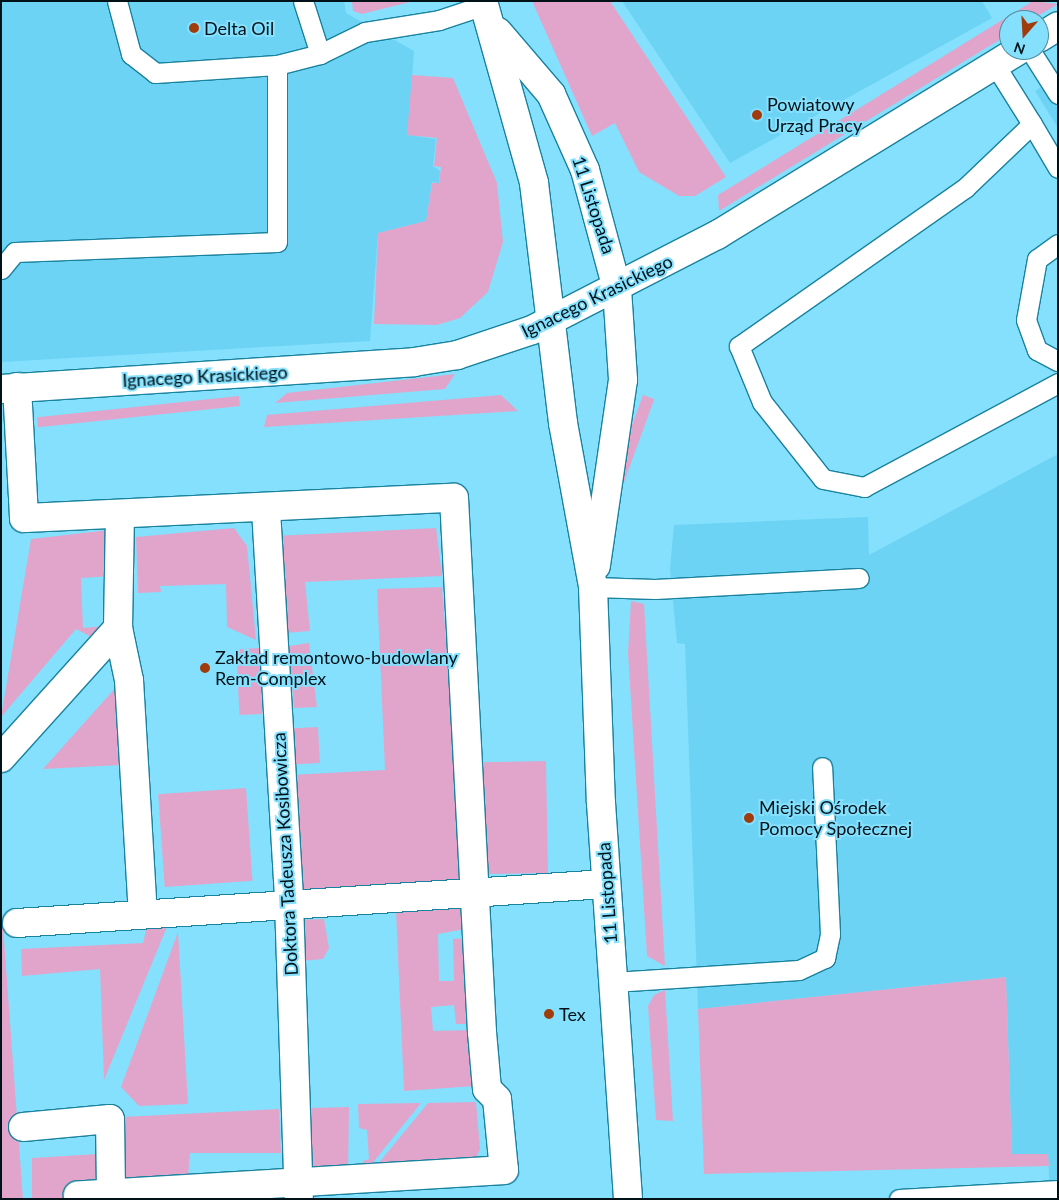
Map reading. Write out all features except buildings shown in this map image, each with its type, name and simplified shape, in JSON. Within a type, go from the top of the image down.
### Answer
[{"type":"street","name":"11 Listopada","points":[[487,11],[551,94],[585,170],[618,289],[623,380],[593,587]]},
{"type":"street","name":"11 Listopada","points":[[487,11],[534,182],[553,321],[563,423],[593,587],[606,884],[628,1199]]},
{"type":"street","name":"Ignacego Krasickiego","points":[[9,388],[414,362],[457,355],[553,321],[618,289],[717,235],[1003,60]]},
{"type":"street","points":[[9,388],[24,518],[266,510],[454,498],[473,892],[487,1089],[497,1099],[504,1170],[299,1191],[78,1195]]},
{"type":"street","name":"Doktora Tadeusza Kosibowicza","points":[[266,510],[289,902],[299,1191]]},
{"type":"street","points":[[120,515],[118,628],[130,680],[143,913]]},
{"type":"street","points":[[1,758],[118,628]]},
{"type":"street","points":[[17,923],[289,902],[606,884]]},
{"type":"street","points":[[23,1127],[110,1119],[111,1194]]},
{"type":"lane","points":[[117,1],[132,54],[156,73],[277,65],[320,54],[365,32],[487,11]]},
{"type":"lane","points":[[303,1],[320,54]]},
{"type":"lane","points":[[1036,60],[1058,94]]},
{"type":"lane","points":[[1,269],[15,252],[277,242],[277,65]]},
{"type":"lane","points":[[995,65],[1058,168]]},
{"type":"lane","points":[[1032,124],[965,188],[739,346],[762,402],[822,479],[864,487],[1058,383]]},
{"type":"lane","points":[[1058,244],[1037,259],[1026,320],[1037,350],[1058,361]]},
{"type":"lane","points":[[593,587],[655,589],[859,578]]},
{"type":"lane","points":[[613,982],[799,970],[825,958],[830,934],[822,767]]},
{"type":"lane","points":[[899,1199],[1058,1190]]},
{"type":"shaded area","points":[[1,1],[344,1],[346,13],[414,51],[408,135],[436,139],[433,166],[440,171],[439,183],[432,182],[426,221],[378,233],[370,341],[1,362]]},
{"type":"shaded area","points":[[352,1],[414,1],[362,14],[353,11]]},
{"type":"shaded area","points":[[532,1],[610,1],[726,177],[695,196],[679,196],[639,172],[615,123],[592,136]]},
{"type":"shaded area","name":"Powiatowy Urząd Pracy","points":[[622,1],[982,1],[992,18],[730,163]]},
{"type":"shaded area","points":[[1033,1],[1058,4],[1048,10],[1018,10]]},
{"type":"shaded area","points":[[999,22],[999,40],[719,211],[718,195]]},
{"type":"shaded area","points":[[412,75],[453,78],[497,183],[503,242],[488,292],[460,318],[437,325],[374,324],[378,233],[426,221],[432,183],[439,183],[441,167],[434,166],[437,138],[407,135]]},
{"type":"shaded area","points":[[1058,76],[1058,128],[1035,91]]},
{"type":"shaded area","points":[[455,374],[445,389],[275,403],[287,393]]},
{"type":"shaded area","points":[[501,395],[518,411],[264,427],[267,415]]},
{"type":"shaded area","points":[[643,395],[654,399],[595,563],[583,559]]},
{"type":"shaded area","points":[[239,396],[240,406],[38,427],[37,417]]},
{"type":"shaded area","points":[[1058,454],[1058,1199],[1050,1199],[1048,1154],[1012,1154],[1006,977],[698,1009],[685,644],[677,643],[670,569],[674,525],[868,517],[869,555]]},
{"type":"shaded area","points":[[234,528],[247,546],[256,640],[227,627],[226,584],[160,586],[161,592],[138,593],[136,537]]},
{"type":"shaded area","points":[[436,528],[442,576],[305,582],[310,631],[284,633],[274,536]]},
{"type":"shaded area","points":[[109,530],[112,576],[81,578],[83,628],[104,626],[101,642],[76,629],[1,717],[31,539]]},
{"type":"shaded area","points":[[442,587],[463,876],[458,881],[299,891],[290,775],[385,770],[377,589]]},
{"type":"shaded area","points":[[631,601],[644,604],[665,966],[647,956],[628,653]]},
{"type":"shaded area","points":[[309,643],[317,707],[294,708],[289,646]]},
{"type":"shaded area","points":[[259,648],[262,714],[239,715],[236,649]]},
{"type":"shaded area","points":[[118,685],[120,765],[43,769]]},
{"type":"shaded area","points":[[318,727],[320,763],[291,764],[289,729]]},
{"type":"shaded area","points":[[546,761],[548,873],[483,874],[481,762]]},
{"type":"shaded area","points":[[246,788],[252,881],[165,887],[158,794]]},
{"type":"shaded area","points":[[1,899],[23,1199],[1,1199]]},
{"type":"shaded area","points":[[464,908],[465,929],[438,934],[439,981],[454,981],[453,939],[467,938],[471,1024],[456,1024],[454,1005],[431,1007],[433,1031],[473,1030],[475,1086],[404,1091],[396,912]]},
{"type":"shaded area","points":[[171,917],[104,1080],[100,969],[22,976],[21,949],[143,943],[149,919]]},
{"type":"shaded area","points":[[324,919],[329,948],[323,959],[301,961],[297,920]]},
{"type":"shaded area","points":[[178,932],[188,1104],[139,1106],[121,1087]]},
{"type":"shaded area","points":[[1006,977],[1012,1154],[1048,1154],[1049,1166],[704,1174],[698,1009]]},
{"type":"shaded area","points":[[665,990],[673,1121],[656,1120],[648,1006],[654,995]]},
{"type":"shaded area","points":[[476,1102],[480,1149],[475,1160],[373,1170],[428,1103]]},
{"type":"shaded area","points":[[421,1103],[367,1170],[363,1170],[363,1161],[369,1159],[367,1130],[359,1128],[358,1104]]},
{"type":"shaded area","points":[[349,1107],[348,1171],[318,1172],[312,1163],[309,1108]]},
{"type":"shaded area","points":[[279,1109],[281,1153],[190,1153],[188,1177],[135,1183],[123,1176],[122,1117]]},
{"type":"shaded area","points":[[98,1154],[97,1177],[69,1199],[32,1199],[32,1158]]},
{"type":"place","name":"Delta Oil","points":[[194,28]]},
{"type":"place","name":"Powiatowy Urząd Pracy","points":[[757,115]]},
{"type":"place","name":"Zakład remontowo-budowlany Rem-Complex","points":[[205,668]]},
{"type":"place","name":"Miejski Ośrodek Pomocy Społecznej","points":[[749,818]]},
{"type":"place","name":"Tex","points":[[549,1014]]}]
